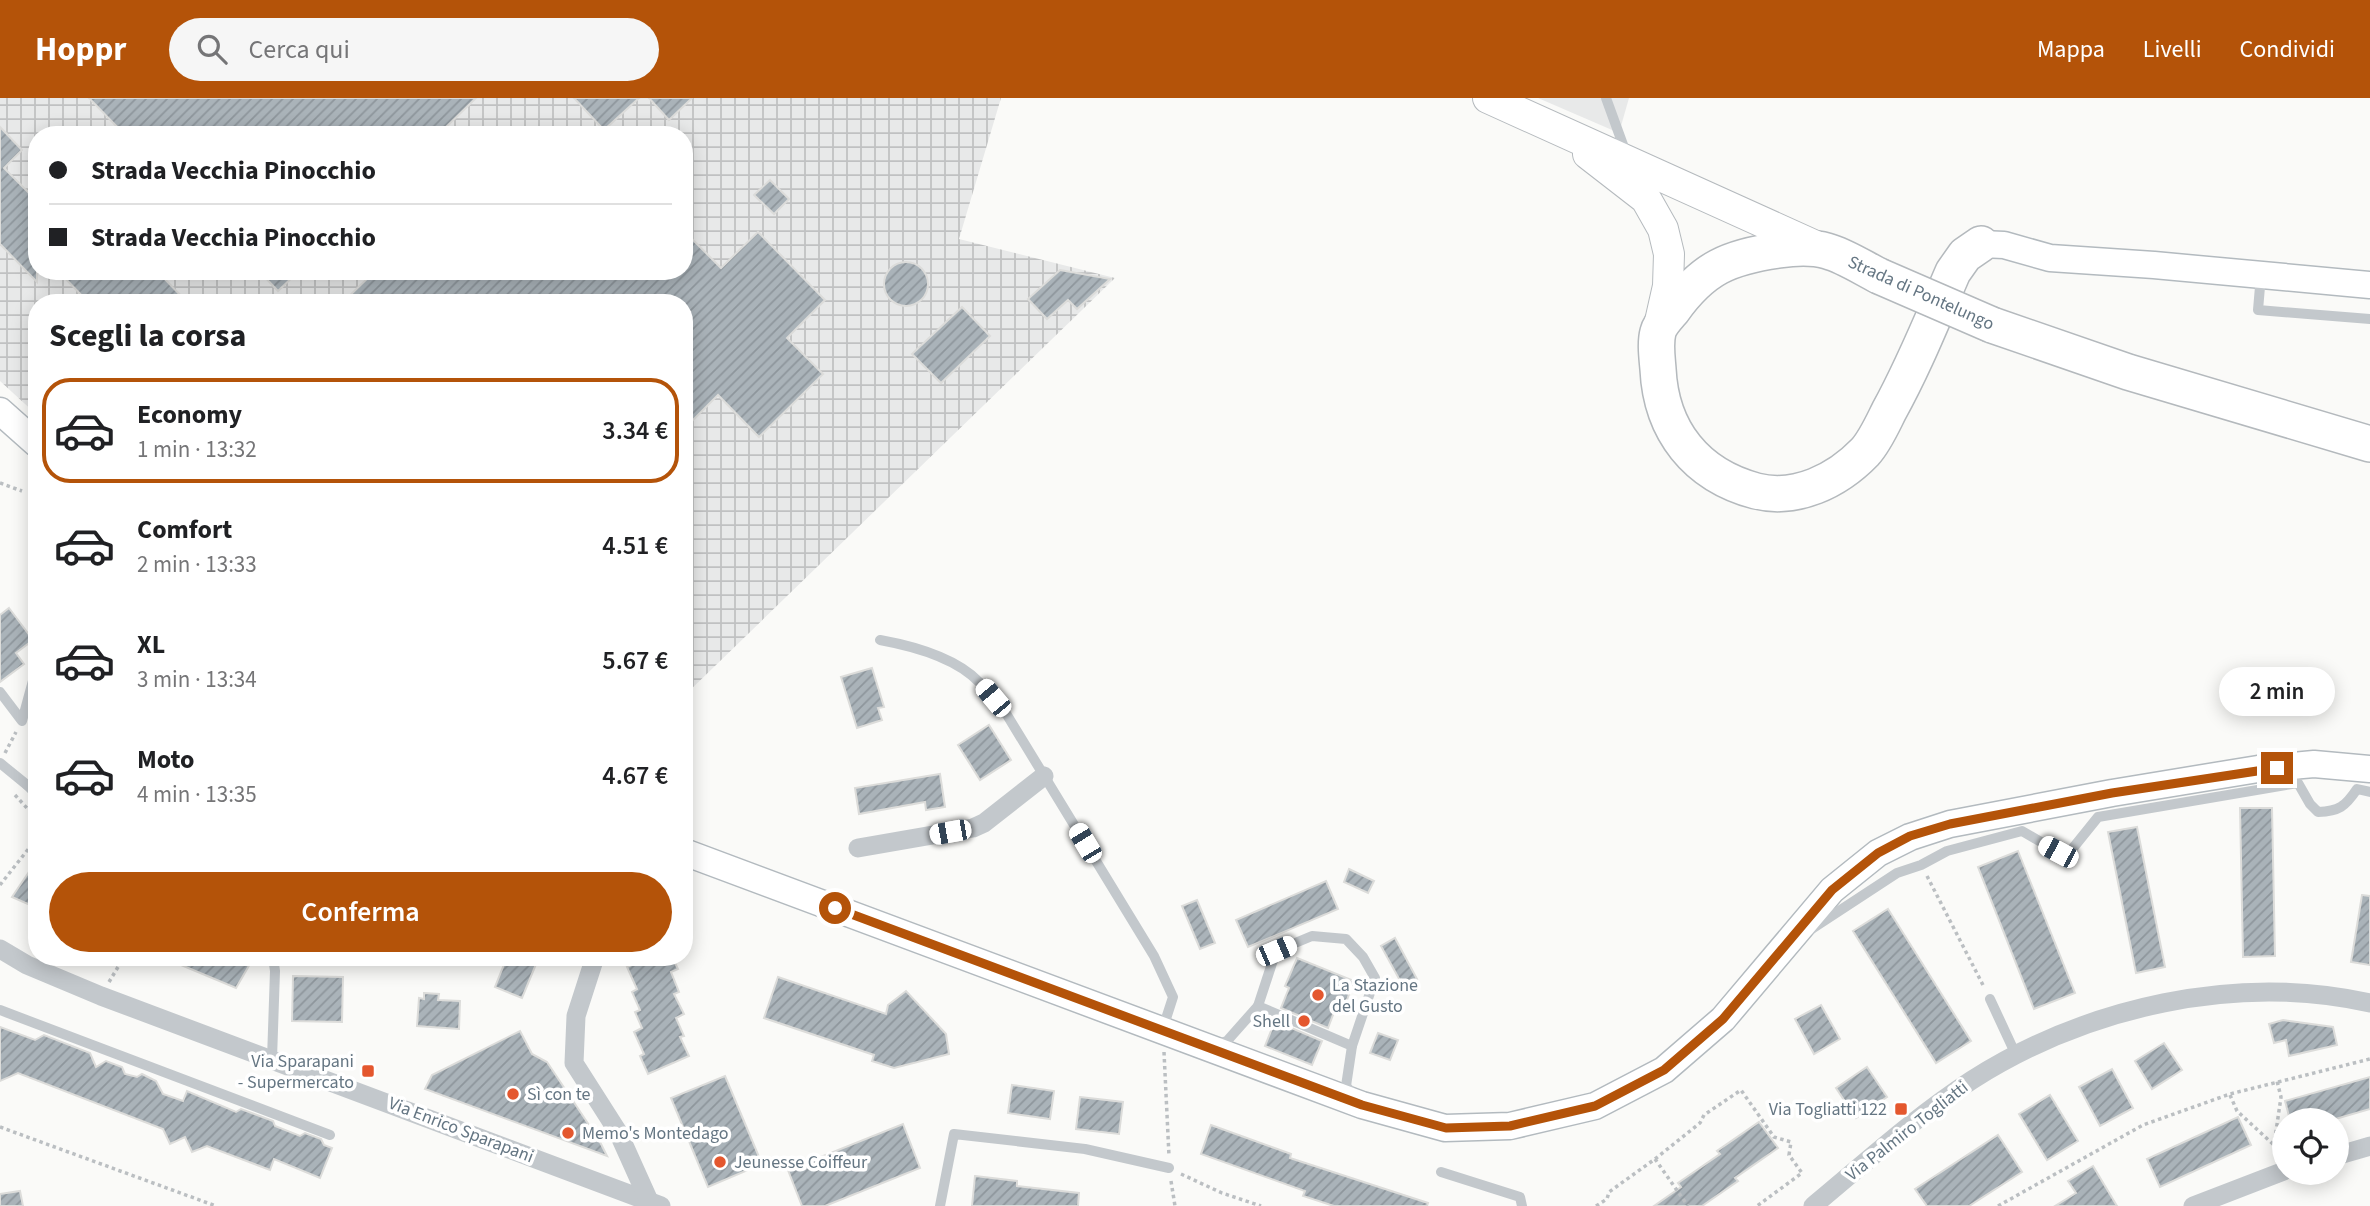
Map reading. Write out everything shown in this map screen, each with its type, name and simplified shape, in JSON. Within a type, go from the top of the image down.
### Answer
[{"type":"highway","points":[[1826,251],[1790,249],[1750,254],[1724,262],[1685,294],[1658,330],[1658,379],[1674,433],[1693,457],[1713,474],[1733,485],[1762,492],[1789,493],[1818,486],[1844,472],[1866,450],[1904,385],[1953,271],[1965,255],[1981,244]]},
{"type":"highway","name":"Strada di Pontelungo","points":[[1826,251],[1992,325],[2127,372],[2370,444]]},
{"type":"highway","points":[[2317,428],[2370,432]]},
{"type":"main road","name":"Strada di Pontelungo","points":[[1489,98],[1826,251]]},
{"type":"main road","points":[[1555,129],[1646,199],[1663,229],[1669,254],[1668,286],[1658,330]]},
{"type":"street","points":[[1981,244],[2004,245],[2050,258],[2370,285]]},
{"type":"street","points":[[0,411],[28,436]]},
{"type":"street","points":[[693,855],[1362,1105],[1446,1128],[1510,1126],[1595,1106],[1664,1070],[1723,1019],[1832,890],[1878,853],[1910,836],[1950,824],[2258,769],[2297,775],[2314,764],[2370,769]]},
{"type":"street","points":[[858,848],[974,828],[1044,776]]},
{"type":"street","name":"Via Enrico Sparapani","points":[[0,949],[28,965]]},
{"type":"street","name":"Via Enrico Sparapani","points":[[29,966],[101,996],[655,1203]]},
{"type":"street","name":"Via Enrico Sparapani","points":[[592,966],[576,1016],[574,1063],[618,1132],[655,1203]]},
{"type":"street","name":"Via Palmiro Togliatti","points":[[1813,1206],[1922,1115],[1973,1080],[2080,1026],[2128,1011],[2235,993],[2286,992],[2342,996],[2370,1003]]},
{"type":"street","points":[[2349,1152],[2370,1146]]},
{"type":"street","points":[[2193,1206],[2272,1176]]},
{"type":"lane","points":[[1606,98],[1628,160]]},
{"type":"lane","points":[[2261,275],[2258,310],[2370,319]]},
{"type":"lane","points":[[880,640],[912,646],[947,660],[978,680],[1007,715],[1154,956],[1173,997],[1163,1029]]},
{"type":"lane","points":[[0,692],[22,721]]},
{"type":"lane","points":[[22,721],[28,699]]},
{"type":"lane","points":[[0,763],[28,782]]},
{"type":"lane","points":[[1784,948],[1897,873],[1921,865],[1947,851],[2022,831],[2058,852],[2069,853],[2098,817],[2297,775],[2310,804],[2318,812],[2333,811],[2347,804],[2357,789],[2370,792]]},
{"type":"lane","points":[[1210,1047],[1227,1041],[1258,1006],[1276,951],[1312,936],[1346,939],[1363,957],[1375,978],[1352,1046],[1346,1086],[1362,1105]]},
{"type":"lane","points":[[272,1059],[274,966]]},
{"type":"lane","points":[[1990,999],[2016,1056]]},
{"type":"lane","points":[[1258,1006],[1352,1046]]},
{"type":"lane","points":[[0,1010],[330,1135]]},
{"type":"lane","points":[[940,1206],[954,1134],[1085,1149],[1169,1168]]},
{"type":"lane","points":[[1441,1171],[1520,1197],[1522,1206]]},
{"type":"path","points":[[0,483],[8,486]]},
{"type":"path","points":[[0,763],[22,721]]},
{"type":"path","points":[[9,788],[28,809]]},
{"type":"path","points":[[0,885],[28,849]]},
{"type":"path","points":[[1921,865],[1990,999]]},
{"type":"path","points":[[101,996],[119,966]]},
{"type":"path","points":[[1163,1029],[1169,1168],[1175,1206]]},
{"type":"path","points":[[1998,1206],[2143,1125],[2230,1094],[2370,1059]]},
{"type":"path","points":[[2277,1081],[2281,1097],[2279,1108]]},
{"type":"path","points":[[1596,1206],[1607,1199],[1609,1192],[1655,1160],[1700,1123],[1704,1115],[1741,1090],[1774,1137],[1790,1142],[1789,1155],[1802,1173],[1757,1206]]},
{"type":"path","points":[[2230,1094],[2237,1111],[2272,1143]]},
{"type":"path","points":[[0,1127],[216,1206]]},
{"type":"path","points":[[1655,1160],[1688,1206]]},
{"type":"path","points":[[1169,1168],[1222,1193],[1262,1206]]},
{"type":"shaded area","points":[[0,98],[1001,98],[959,239],[1115,278],[693,687],[693,294],[28,294],[28,407],[0,381]]},
{"type":"shaded area","points":[[1538,98],[1629,98],[1619,133]]},
{"type":"building","points":[[89,98],[476,98],[447,126],[116,126]]},
{"type":"building","points":[[574,98],[639,98],[608,126],[600,126]]},
{"type":"building","points":[[649,98],[692,98],[669,120]]},
{"type":"building","points":[[0,127],[22,150],[4,168],[28,192],[28,273],[0,244]]},
{"type":"building","points":[[770,180],[789,199],[774,214],[754,195]]},
{"type":"building","points":[[758,232],[825,300],[787,338],[823,374],[759,437],[718,395],[693,420],[693,294],[351,294],[366,280],[693,280],[693,240],[721,268]]},
{"type":"building","points":[[906,262],[915,263],[922,268],[927,275],[927,293],[922,300],[915,305],[906,306],[897,305],[890,300],[885,293],[884,284],[885,275],[890,268],[897,263]]},
{"type":"building","points":[[1060,270],[1110,279],[1077,309],[1068,300],[1047,319],[1028,299]]},
{"type":"building","points":[[67,280],[166,280],[179,294],[80,294]]},
{"type":"building","points":[[268,280],[290,280],[278,291]]},
{"type":"building","points":[[962,307],[990,336],[941,383],[912,354]]},
{"type":"building","points":[[9,608],[28,633],[28,644],[16,653],[24,664],[0,682],[0,615]]},
{"type":"building","points":[[872,668],[884,707],[878,708],[882,720],[857,728],[841,677]]},
{"type":"building","points":[[989,725],[1011,760],[980,780],[958,745]]},
{"type":"building","points":[[940,774],[945,807],[926,810],[925,802],[859,814],[855,788]]},
{"type":"building","points":[[2240,808],[2272,808],[2275,956],[2243,957]]},
{"type":"building","points":[[2137,827],[2165,967],[2136,973],[2108,832]]},
{"type":"building","points":[[2018,851],[2075,993],[2034,1009],[1978,867]]},
{"type":"building","points":[[1349,869],[1374,881],[1368,893],[1344,882]]},
{"type":"building","points":[[28,873],[28,904],[12,897]]},
{"type":"building","points":[[1326,881],[1338,909],[1248,947],[1236,920]]},
{"type":"building","points":[[2362,895],[2370,896],[2370,965],[2351,962]]},
{"type":"building","points":[[1197,900],[1215,943],[1200,949],[1182,906]]},
{"type":"building","points":[[1888,909],[1971,1041],[1936,1063],[1853,931]]},
{"type":"building","points":[[1395,938],[1417,979],[1403,986],[1381,946]]},
{"type":"building","points":[[1297,958],[1354,981],[1343,1010],[1336,1007],[1328,1028],[1281,1008],[1289,988],[1285,986]]},
{"type":"building","points":[[183,966],[249,966],[236,988]]},
{"type":"building","points":[[503,966],[535,966],[522,998],[495,987]]},
{"type":"building","points":[[676,966],[678,969],[671,972],[679,992],[674,994],[684,1014],[676,1018],[684,1036],[680,1037],[689,1056],[648,1074],[640,1056],[644,1054],[634,1032],[642,1028],[635,1012],[640,1010],[632,992],[637,989],[627,967]]},
{"type":"building","points":[[293,976],[343,977],[342,1022],[292,1021]]},
{"type":"building","points":[[778,977],[886,1014],[888,1005],[906,991],[946,1034],[949,1054],[894,1068],[872,1061],[874,1055],[764,1018]]},
{"type":"building","points":[[424,993],[439,994],[438,1000],[460,1001],[459,1029],[417,1026],[419,998],[424,999]]},
{"type":"building","points":[[1821,1005],[1840,1039],[1814,1054],[1795,1019]]},
{"type":"building","points":[[2283,1020],[2333,1027],[2337,1045],[2289,1056],[2286,1040],[2274,1043],[2269,1024]]},
{"type":"building","points":[[1275,1021],[1322,1041],[1312,1065],[1265,1046]]},
{"type":"building","points":[[0,1027],[35,1040],[44,1035],[90,1053],[96,1067],[106,1061],[122,1067],[125,1074],[137,1077],[142,1074],[156,1081],[163,1094],[183,1101],[187,1091],[236,1112],[241,1109],[273,1121],[275,1126],[300,1136],[305,1133],[321,1139],[324,1145],[332,1148],[320,1178],[274,1159],[270,1170],[207,1146],[192,1152],[185,1137],[170,1144],[163,1129],[18,1073],[0,1081]]},
{"type":"building","points":[[520,1031],[532,1054],[547,1062],[607,1156],[425,1089],[432,1075]]},
{"type":"building","points":[[1378,1033],[1398,1040],[1390,1060],[1370,1053]]},
{"type":"building","points":[[2164,1043],[2182,1070],[2152,1089],[2135,1061]]},
{"type":"building","points":[[1867,1067],[1887,1097],[1856,1118],[1836,1088]]},
{"type":"building","points":[[2112,1069],[2133,1108],[2100,1126],[2079,1087]]},
{"type":"building","points":[[725,1076],[762,1164],[708,1187],[671,1098]]},
{"type":"building","points":[[2370,1077],[2370,1109],[2349,1115],[2349,1108],[2287,1108],[2285,1101]]},
{"type":"building","points":[[1012,1085],[1054,1091],[1050,1119],[1008,1113]]},
{"type":"building","points":[[2050,1095],[2078,1141],[2047,1160],[2019,1114]]},
{"type":"building","points":[[1080,1097],[1123,1102],[1119,1134],[1076,1129]]},
{"type":"building","points":[[2238,1117],[2251,1145],[2160,1187],[2147,1159]]},
{"type":"building","points":[[1759,1122],[1778,1148],[1735,1178],[1738,1181],[1702,1206],[1654,1206],[1681,1187],[1678,1183],[1720,1154],[1717,1151]]},
{"type":"building","points":[[903,1124],[920,1168],[825,1206],[802,1206],[788,1170]]},
{"type":"building","points":[[1211,1125],[1291,1154],[1290,1158],[1428,1203],[1427,1206],[1334,1206],[1303,1196],[1305,1191],[1201,1154]]},
{"type":"building","points":[[1998,1135],[2022,1172],[1969,1206],[1927,1206],[1915,1189]]},
{"type":"building","points":[[2093,1166],[2117,1206],[2055,1206],[2076,1193],[2068,1181]]},
{"type":"building","points":[[975,1176],[1017,1181],[1017,1186],[1079,1193],[1078,1206],[972,1206]]},
{"type":"building","points":[[20,1191],[23,1206],[0,1206],[0,1194]]},
{"type":"place","name":"La Stazione del Gusto","points":[[1318,995]]},
{"type":"place","name":"Shell","points":[[1304,1021]]},
{"type":"place","name":"Via Sparapani - Supermercato","points":[[368,1071]]},
{"type":"place","name":"Sì con te","points":[[513,1094]]},
{"type":"place","name":"Via Togliatti 122","points":[[1901,1109]]},
{"type":"place","name":"Memo's Montedago","points":[[568,1133]]},
{"type":"place","name":"Jeunesse Coiffeur","points":[[720,1162]]},
{"type":"route","points":[[835,908],[1362,1105],[1446,1128],[1510,1126],[1595,1106],[1664,1070],[1723,1019],[1832,890],[1878,853],[1910,836],[1950,824],[2112,793],[2277,768]]}]
